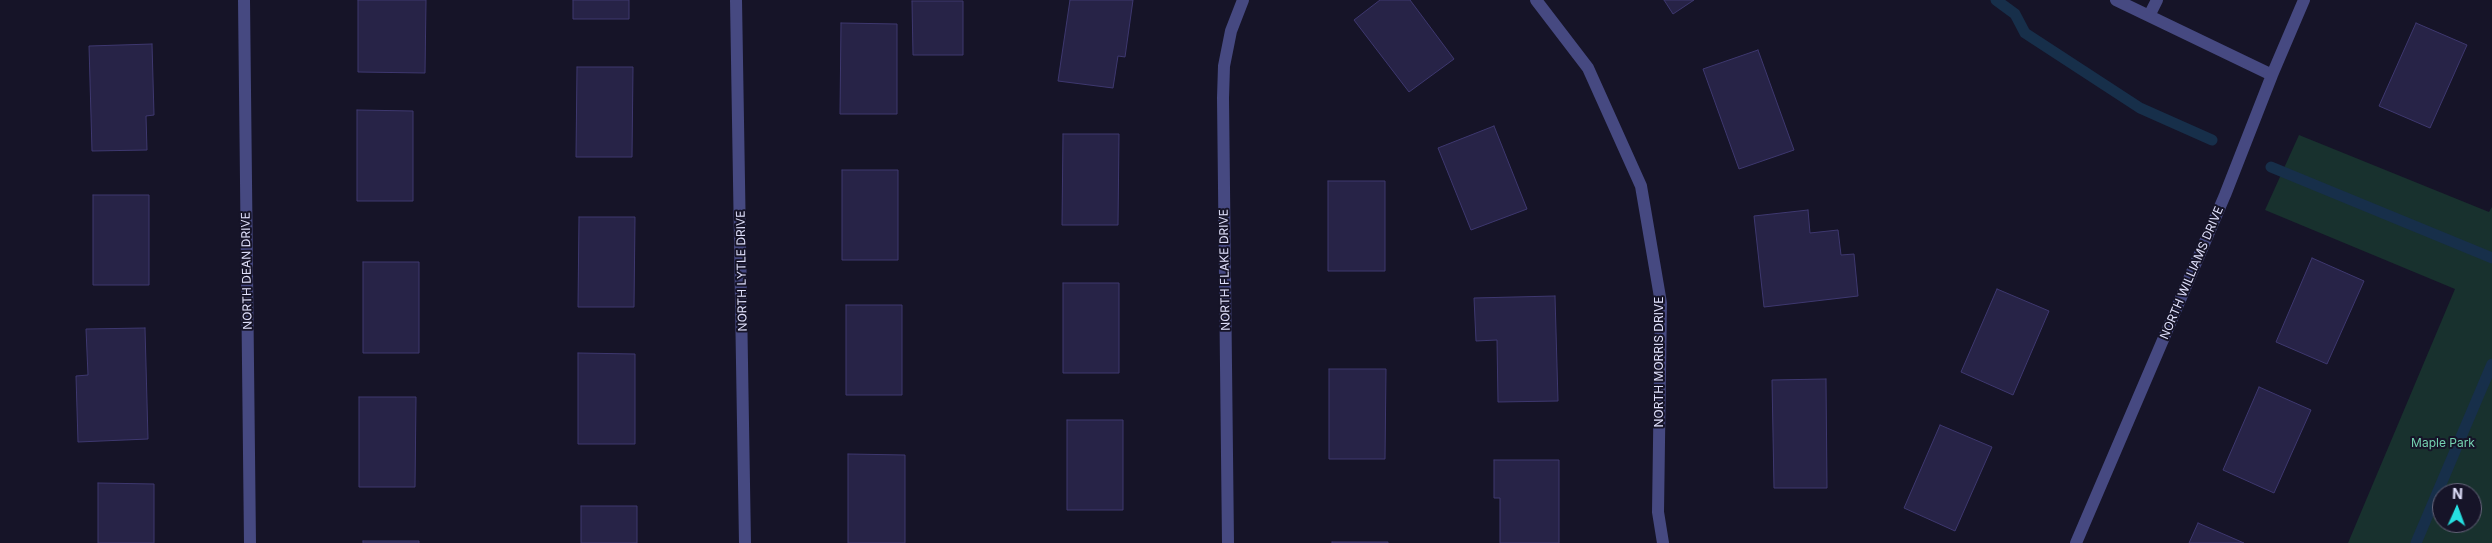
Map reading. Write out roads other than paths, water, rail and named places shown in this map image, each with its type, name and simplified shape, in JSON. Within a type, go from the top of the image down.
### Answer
[{"type":"street","name":"NORTH DEAN DRIVE","points":[[244,0],[250,543]]},
{"type":"street","name":"NORTH LYTLE DRIVE","points":[[736,0],[745,543]]},
{"type":"street","name":"NORTH FLAKE DRIVE","points":[[1228,543],[1223,98],[1224,66],[1231,31],[1243,0]]},
{"type":"street","name":"NORTH MORRIS DRIVE","points":[[1536,0],[1588,68],[1641,186],[1661,302],[1658,512],[1664,543]]},
{"type":"street","points":[[2116,0],[2272,75]]},
{"type":"street","points":[[2149,16],[2157,0]]},
{"type":"street","name":"NORTH WILLIAMS DRIVE","points":[[2076,543],[2226,195],[2272,75],[2304,0]]},
{"type":"waterway","points":[[1996,0],[2015,14],[2025,33],[2140,108],[2212,140]]},
{"type":"waterway","points":[[2271,167],[2492,258]]},
{"type":"waterway","points":[[2416,543],[2492,364]]},
{"type":"park label","name":"Maple Park","points":[[2443,443]]}]
